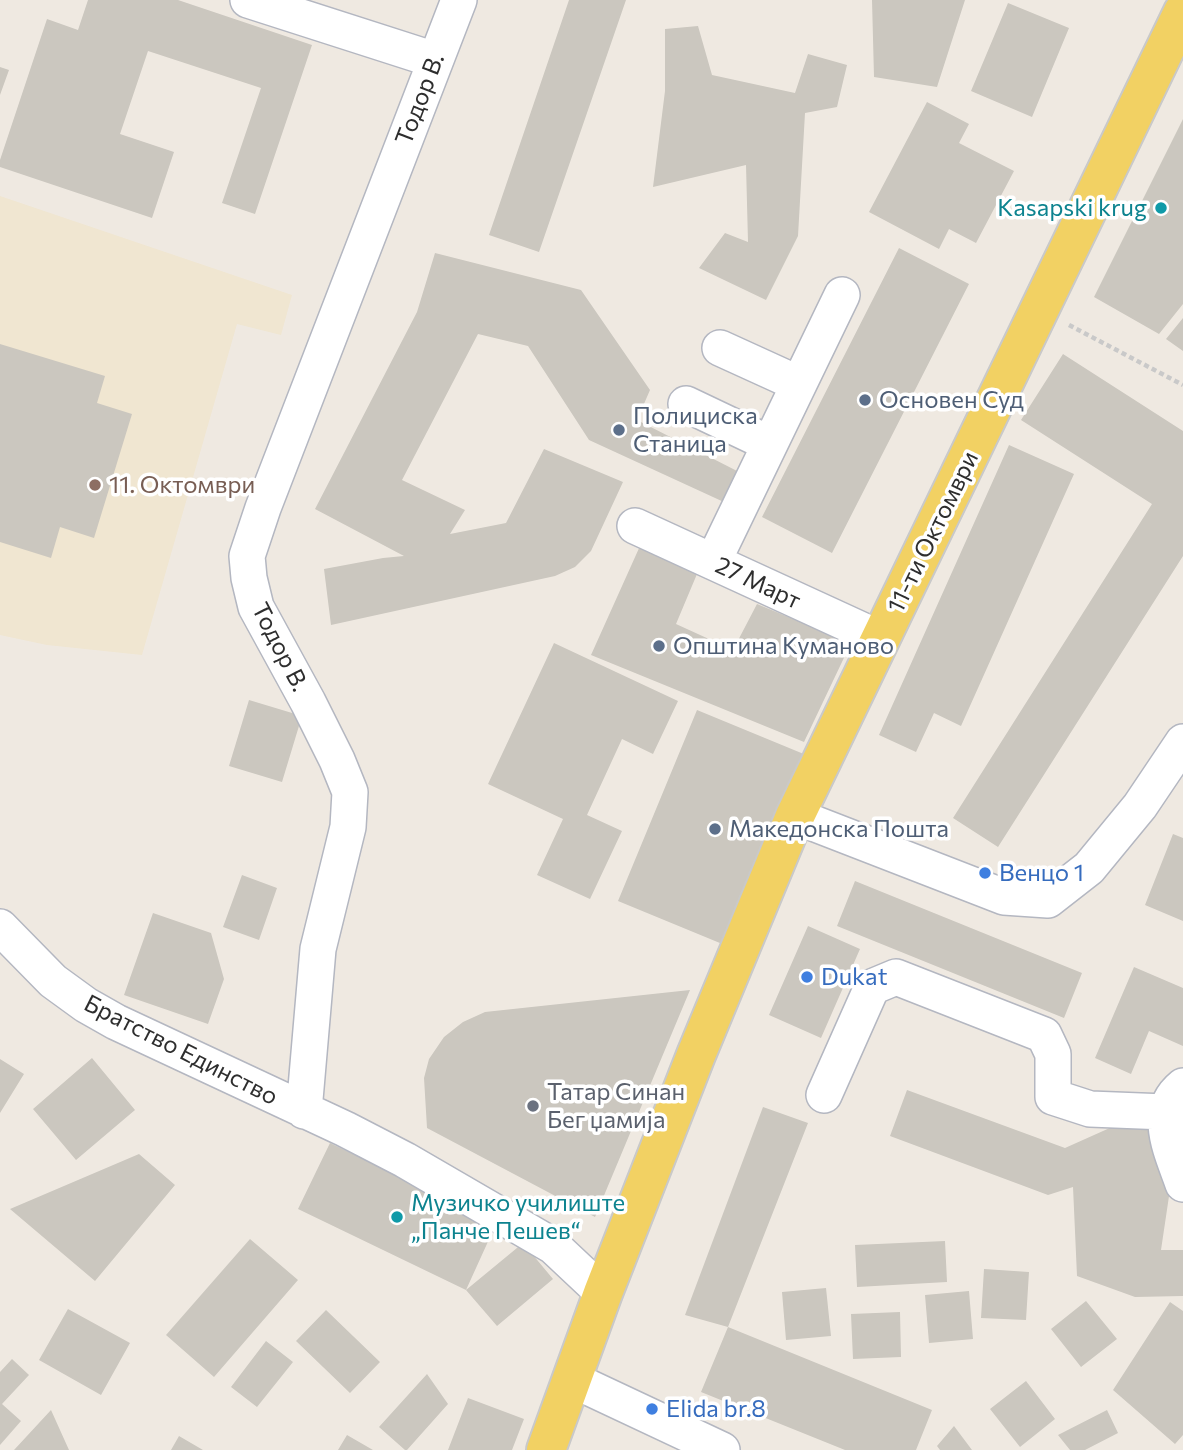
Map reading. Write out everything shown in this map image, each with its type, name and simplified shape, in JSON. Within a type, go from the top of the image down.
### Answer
[{"type":"main road","name":"11-ти Октомври","points":[[546,1450],[603,1293],[696,1055],[795,816],[1183,12]]},
{"type":"street","points":[[248,0],[435,60]]},
{"type":"street","name":"Тодор В.","points":[[304,1111],[318,949],[348,827],[349,792],[337,760],[308,702],[256,607],[247,556],[263,508],[459,0]]},
{"type":"street","points":[[713,562],[842,295]]},
{"type":"street","points":[[720,348],[799,384]]},
{"type":"street","points":[[686,404],[771,444]]},
{"type":"street","name":"27 Март","points":[[635,526],[881,639]]},
{"type":"street","points":[[795,816],[1004,897],[1048,900],[1089,868],[1140,806],[1183,742]]},
{"type":"street","name":"Братство Единство","points":[[0,927],[53,981],[86,1005],[116,1022],[345,1129],[405,1160],[552,1246],[603,1293]]},
{"type":"street","points":[[824,1095],[872,987],[896,977],[1044,1035],[1053,1054],[1053,1097],[1090,1109],[1175,1099],[1166,1135],[1183,1184]]},
{"type":"street","points":[[573,1380],[722,1450]]},
{"type":"path","points":[[1040,310],[1183,385]]},
{"type":"shaded area","name":"11. Октомври","points":[[0,196],[292,295],[281,335],[237,324],[142,655],[47,645],[0,635]]},
{"type":"building","points":[[88,0],[178,0],[312,45],[255,214],[222,203],[261,88],[148,51],[120,134],[174,152],[152,218],[0,167],[0,160],[47,19],[78,30]]},
{"type":"building","points":[[569,0],[626,0],[539,252],[489,235]]},
{"type":"building","points":[[872,0],[965,0],[937,87],[874,77]]},
{"type":"building","points":[[1008,3],[1069,28],[1032,117],[971,91]]},
{"type":"building","points":[[698,26],[712,75],[795,93],[808,54],[847,65],[837,107],[805,113],[798,236],[766,300],[699,268],[725,233],[748,242],[746,165],[653,187],[665,91],[665,29]]},
{"type":"building","points":[[0,67],[9,70],[0,95]]},
{"type":"building","points":[[927,102],[969,124],[959,143],[1014,171],[976,243],[949,229],[939,249],[869,212]]},
{"type":"building","name":"Kasapski krug","points":[[1183,119],[1183,304],[1159,334],[1094,297]]},
{"type":"building","name":"Основен Суд","points":[[899,248],[969,284],[832,553],[762,517]]},
{"type":"building","name":"Полициска Станица","points":[[435,253],[581,290],[650,390],[637,420],[741,473],[726,503],[589,440],[528,346],[478,334],[402,480],[465,510],[450,534],[506,523],[544,449],[623,482],[591,551],[575,567],[555,576],[331,625],[324,569],[404,556],[315,509],[417,312]]},
{"type":"building","points":[[1183,318],[1183,351],[1166,339]]},
{"type":"building","points":[[0,344],[105,376],[97,403],[132,414],[94,538],[60,527],[51,558],[0,542]]},
{"type":"building","points":[[1063,354],[1183,431],[1183,556],[998,847],[953,818],[1152,504],[1021,420]]},
{"type":"building","points":[[1009,445],[1074,474],[961,726],[934,713],[916,752],[879,735]]},
{"type":"building","name":"Општина Куманово","points":[[640,546],[697,574],[676,624],[733,650],[757,604],[851,643],[804,742],[591,655]]},
{"type":"building","points":[[554,643],[678,701],[653,754],[622,739],[587,815],[622,831],[590,899],[537,875],[563,819],[488,784]]},
{"type":"building","points":[[249,700],[302,716],[282,782],[229,766]]},
{"type":"building","name":"Македонска Пошта","points":[[697,710],[811,757],[732,948],[618,901]]},
{"type":"building","points":[[1173,834],[1183,838],[1183,921],[1145,905]]},
{"type":"building","points":[[242,875],[277,888],[259,940],[223,927]]},
{"type":"building","points":[[855,881],[1082,973],[1064,1018],[837,926]]},
{"type":"building","points":[[153,913],[211,933],[224,979],[208,1024],[124,995]]},
{"type":"building","points":[[808,926],[860,949],[821,1038],[769,1015]]},
{"type":"building","points":[[1134,967],[1183,988],[1183,1046],[1149,1031],[1131,1074],[1095,1058]]},
{"type":"building","name":"Татар Синан Бег џамија","points":[[690,990],[595,1217],[427,1128],[424,1078],[429,1059],[444,1037],[463,1022],[485,1012]]},
{"type":"building","points":[[92,1058],[135,1110],[76,1160],[33,1109]]},
{"type":"building","points":[[0,1059],[24,1074],[0,1113]]},
{"type":"building","points":[[907,1090],[1065,1148],[1141,1114],[1172,1176],[1161,1250],[1183,1250],[1183,1296],[1135,1297],[1077,1276],[1073,1187],[1048,1195],[890,1136]]},
{"type":"building","points":[[763,1107],[808,1123],[728,1327],[685,1315]]},
{"type":"building","name":"Музичко училиште „Панче Пешев“","points":[[330,1143],[496,1224],[466,1290],[298,1209]]},
{"type":"building","points":[[139,1154],[175,1185],[95,1281],[10,1209]]},
{"type":"building","points":[[250,1239],[298,1280],[214,1377],[166,1335]]},
{"type":"building","points":[[945,1241],[947,1282],[857,1287],[855,1245]]},
{"type":"building","points":[[523,1243],[553,1279],[497,1326],[466,1290]]},
{"type":"building","points":[[984,1269],[1029,1272],[1026,1320],[981,1318]]},
{"type":"building","points":[[826,1288],[831,1336],[786,1340],[782,1292]]},
{"type":"building","points":[[969,1291],[973,1339],[929,1343],[925,1295]]},
{"type":"building","points":[[1086,1301],[1117,1339],[1081,1367],[1051,1329]]},
{"type":"building","points":[[1170,1302],[1183,1311],[1183,1435],[1175,1444],[1113,1390]]},
{"type":"building","points":[[68,1309],[130,1343],[101,1395],[39,1360]]},
{"type":"building","points":[[326,1310],[380,1362],[350,1393],[296,1341]]},
{"type":"building","points":[[900,1312],[901,1357],[853,1359],[851,1314]]},
{"type":"building","points":[[728,1327],[932,1410],[916,1450],[845,1450],[701,1392]]},
{"type":"building","points":[[266,1341],[293,1362],[257,1407],[231,1387]]},
{"type":"building","points":[[12,1359],[29,1375],[2,1404],[21,1421],[0,1445],[0,1372]]},
{"type":"building","points":[[427,1374],[448,1404],[405,1450],[379,1427]]},
{"type":"building","points":[[1026,1381],[1055,1419],[1020,1447],[990,1409]]},
{"type":"building","points":[[468,1398],[524,1419],[512,1450],[448,1450]]},
{"type":"building","points":[[51,1410],[69,1450],[14,1450]]},
{"type":"building","points":[[1107,1410],[1118,1433],[1085,1450],[1070,1450],[1058,1435]]},
{"type":"building","points":[[954,1426],[972,1450],[940,1450],[937,1446]]},
{"type":"building","points":[[347,1435],[373,1450],[338,1450]]},
{"type":"building","points":[[179,1436],[203,1450],[171,1450]]},
{"type":"place","name":"Kasapski krug","points":[[1161,208]]},
{"type":"place","name":"Основен Суд","points":[[865,400]]},
{"type":"place","name":"Полициска Станица","points":[[619,430]]},
{"type":"place","name":"11. Октомври","points":[[95,485]]},
{"type":"place","name":"Општина Куманово","points":[[659,646]]},
{"type":"place","name":"Македонска Пошта","points":[[715,829]]},
{"type":"place","name":"Венцо 1","points":[[985,873]]},
{"type":"place","name":"Dukat","points":[[807,977]]},
{"type":"place","name":"Татар Синан Бег џамија","points":[[533,1106]]},
{"type":"place","name":"Музичко училиште „Панче Пешев“","points":[[397,1217]]},
{"type":"place","name":"Elida br.8","points":[[652,1409]]}]
